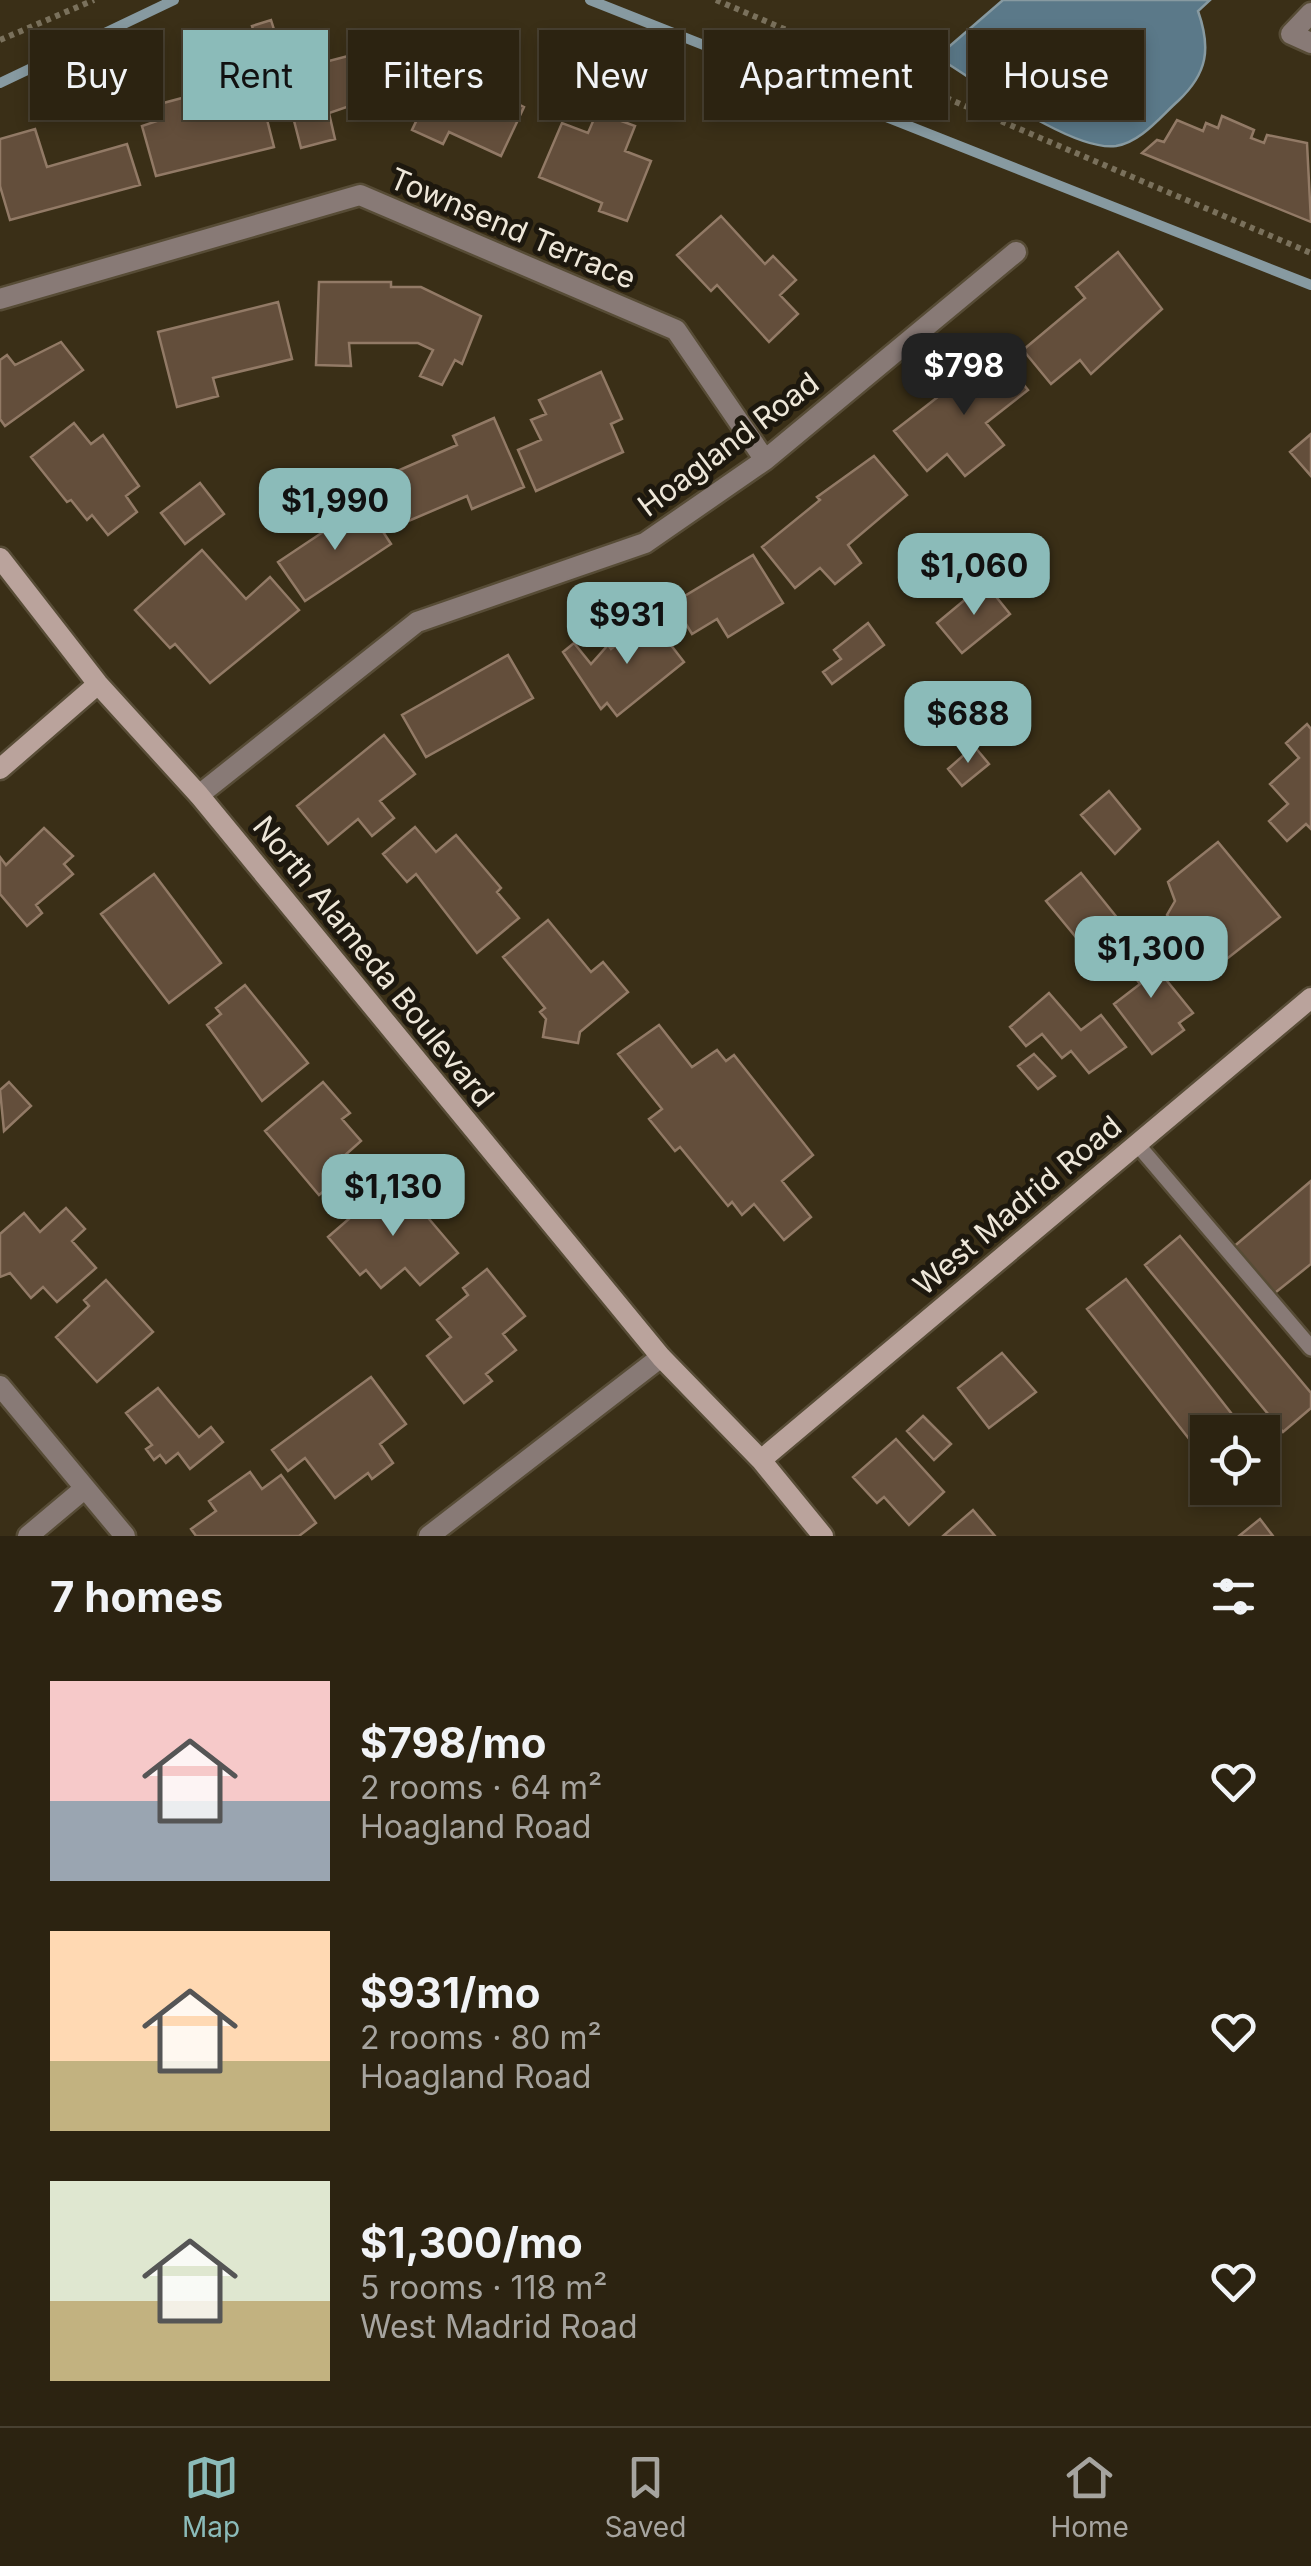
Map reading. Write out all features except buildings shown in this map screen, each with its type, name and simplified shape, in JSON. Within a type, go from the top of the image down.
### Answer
[{"type":"street","points":[[1311,13],[1291,34],[1311,43]]},
{"type":"street","name":"Townsend Terrace","points":[[0,299],[360,195],[676,330],[765,460]]},
{"type":"street","name":"Hoagland Road","points":[[199,795],[418,622],[645,543],[765,460],[1016,252]]},
{"type":"street","name":"North Alameda Boulevard","points":[[0,558],[98,684],[199,795],[661,1357],[761,1460],[823,1536]]},
{"type":"street","points":[[0,769],[98,684]]},
{"type":"street","name":"West Madrid Road","points":[[761,1460],[1311,998]]},
{"type":"street","points":[[429,1536],[661,1357]]},
{"type":"street","points":[[0,1386],[124,1536]]},
{"type":"street","points":[[28,1536],[84,1489]]},
{"type":"lane","points":[[1137,1144],[1311,1348]]},
{"type":"path","points":[[0,40],[94,0]]},
{"type":"path","points":[[716,0],[1311,253]]},
{"type":"water","points":[[1003,0],[1210,0],[1198,11],[1205,48],[1196,80],[1150,128],[1134,140],[1116,146],[1075,138],[1038,120],[1144,120],[1144,30],[968,30]]},
{"type":"water","points":[[968,30],[968,77],[948,64],[948,48]]},
{"type":"waterway","points":[[0,83],[174,0]]},
{"type":"waterway","points":[[590,0],[1311,285]]}]
